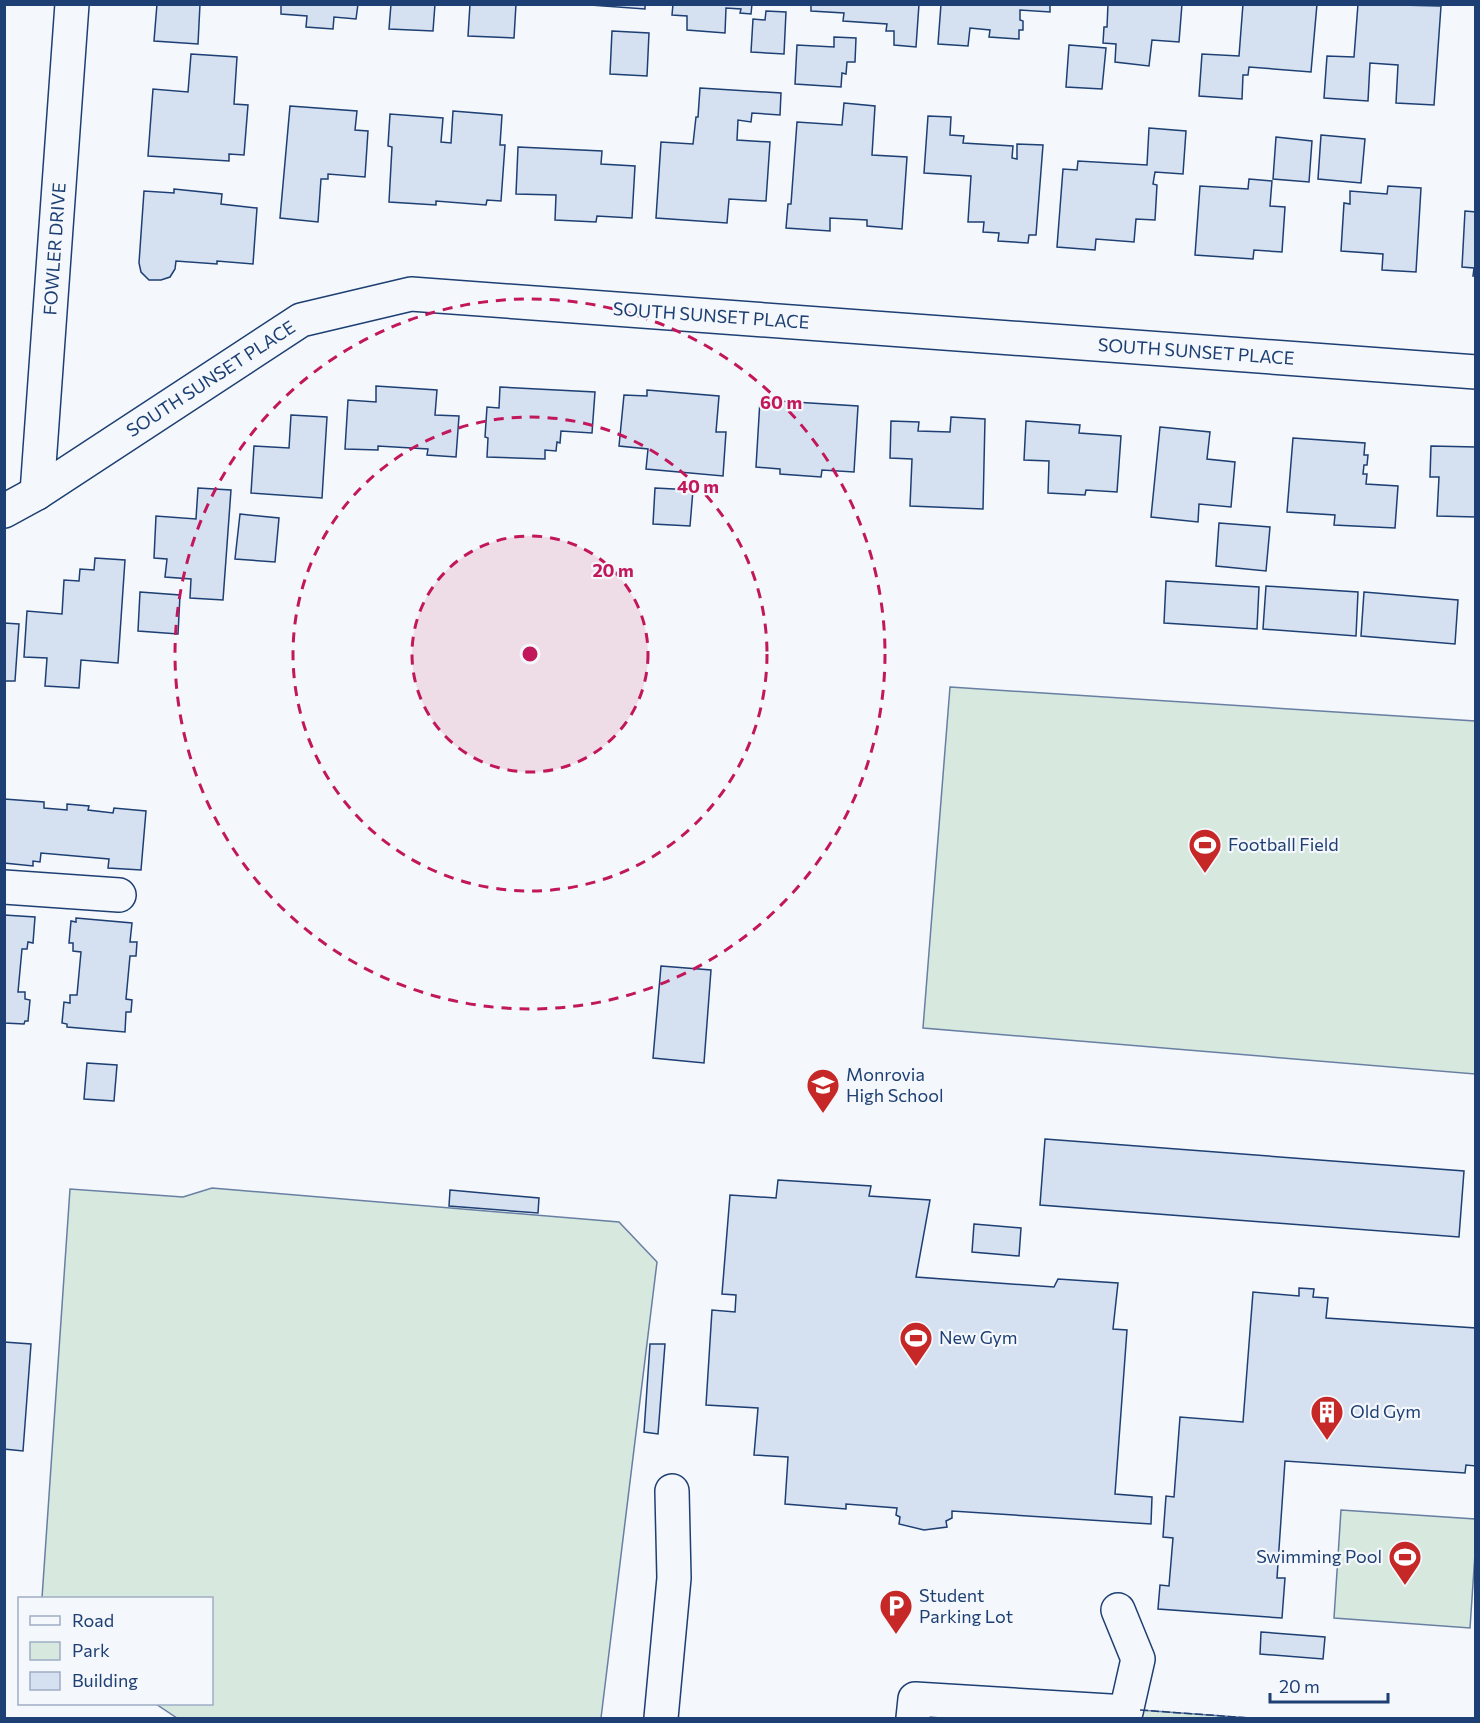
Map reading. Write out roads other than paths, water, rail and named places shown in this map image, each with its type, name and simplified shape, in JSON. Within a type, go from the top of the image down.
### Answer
[{"type":"street","name":"FOWLER DRIVE","points":[[37,493],[72,4]]},
{"type":"street","name":"SOUTH SUNSET PLACE","points":[[4,511],[37,493],[301,320],[411,294],[1476,372]]},
{"type":"street","points":[[4,887],[119,895]]},
{"type":"street","points":[[661,1719],[674,1578],[672,1491]]},
{"type":"street","points":[[913,1719],[915,1699],[1126,1712],[1138,1659],[1118,1610]]},
{"type":"place","name":"Football Field","points":[[1205,874]]},
{"type":"place","name":"Monrovia High School","points":[[823,1114]]},
{"type":"place","name":"New Gym","points":[[916,1367]]},
{"type":"place","name":"Old Gym","points":[[1327,1441]]},
{"type":"place","name":"Swimming Pool","points":[[1405,1586]]},
{"type":"place","name":"Student Parking Lot","points":[[896,1635]]}]
